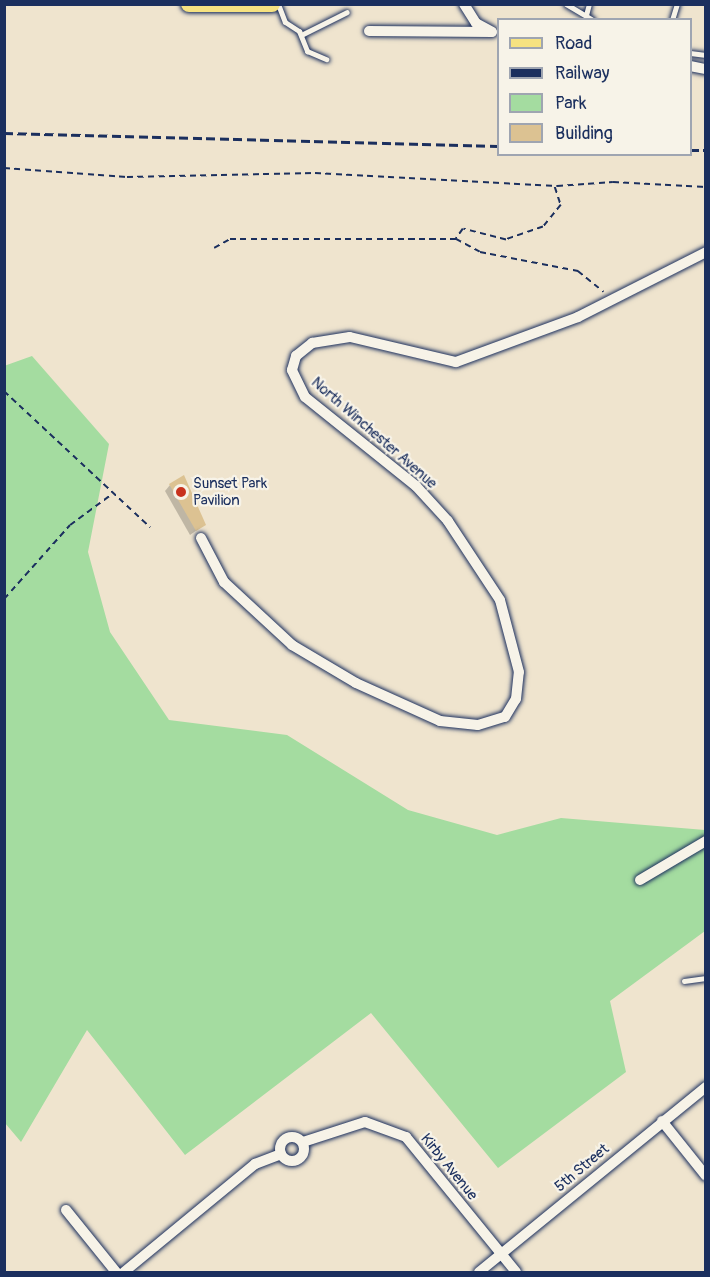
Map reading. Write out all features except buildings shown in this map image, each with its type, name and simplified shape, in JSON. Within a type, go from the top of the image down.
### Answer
[{"type":"main road","points":[[189,4],[272,4]]},
{"type":"street","points":[[464,4],[476,23],[495,32]]},
{"type":"street","points":[[369,31],[495,32]]},
{"type":"street","name":"North Winchester Avenue","points":[[201,538],[224,582],[292,645],[356,683],[440,721],[478,725],[505,717],[516,699],[519,672],[500,600],[448,521],[380,455],[305,397],[292,370],[296,356],[312,343],[350,337],[456,362],[610,301],[705,252]]},
{"type":"street","points":[[640,880],[705,841]]},
{"type":"street","name":"5th Street","points":[[479,1272],[705,1087]]},
{"type":"street","name":"Kirby Avenue","points":[[281,1154],[288,1137],[303,1142],[357,1122],[394,1130],[420,1151],[516,1272]]},
{"type":"street","points":[[662,1122],[705,1176]]},
{"type":"street","name":"Kirby Avenue","points":[[124,1272],[255,1164],[281,1154],[297,1161],[304,1153],[303,1142]]},
{"type":"street","points":[[66,1210],[116,1272]]},
{"type":"lane","points":[[278,4],[285,22],[301,35],[307,51],[326,60]]},
{"type":"lane","points":[[566,4],[590,18]]},
{"type":"lane","points":[[586,15],[589,4]]},
{"type":"lane","points":[[301,35],[347,12]]},
{"type":"lane","points":[[684,981],[705,978]]},
{"type":"path","points":[[4,168],[127,177],[402,175],[554,186],[613,182],[705,187]]},
{"type":"path","points":[[456,239],[463,229],[506,240],[543,227],[561,205],[554,186]]},
{"type":"path","points":[[214,248],[230,239],[456,239],[480,252],[584,274],[610,301]]},
{"type":"path","points":[[4,391],[150,527]]},
{"type":"path","points":[[4,599],[70,525],[112,494]]},
{"type":"green space","points":[[32,356],[109,444],[88,552],[110,632],[169,720],[287,735],[408,810],[497,835],[561,818],[705,830],[705,931],[610,1001],[626,1072],[498,1168],[371,1013],[185,1155],[87,1030],[21,1142],[5,1123],[4,366]]},
{"type":"railway","points":[[4,133],[497,146]]},
{"type":"railway","points":[[692,150],[706,150]]},
{"type":"place","name":"Sunset Park Pavilion","points":[[181,492]]}]
